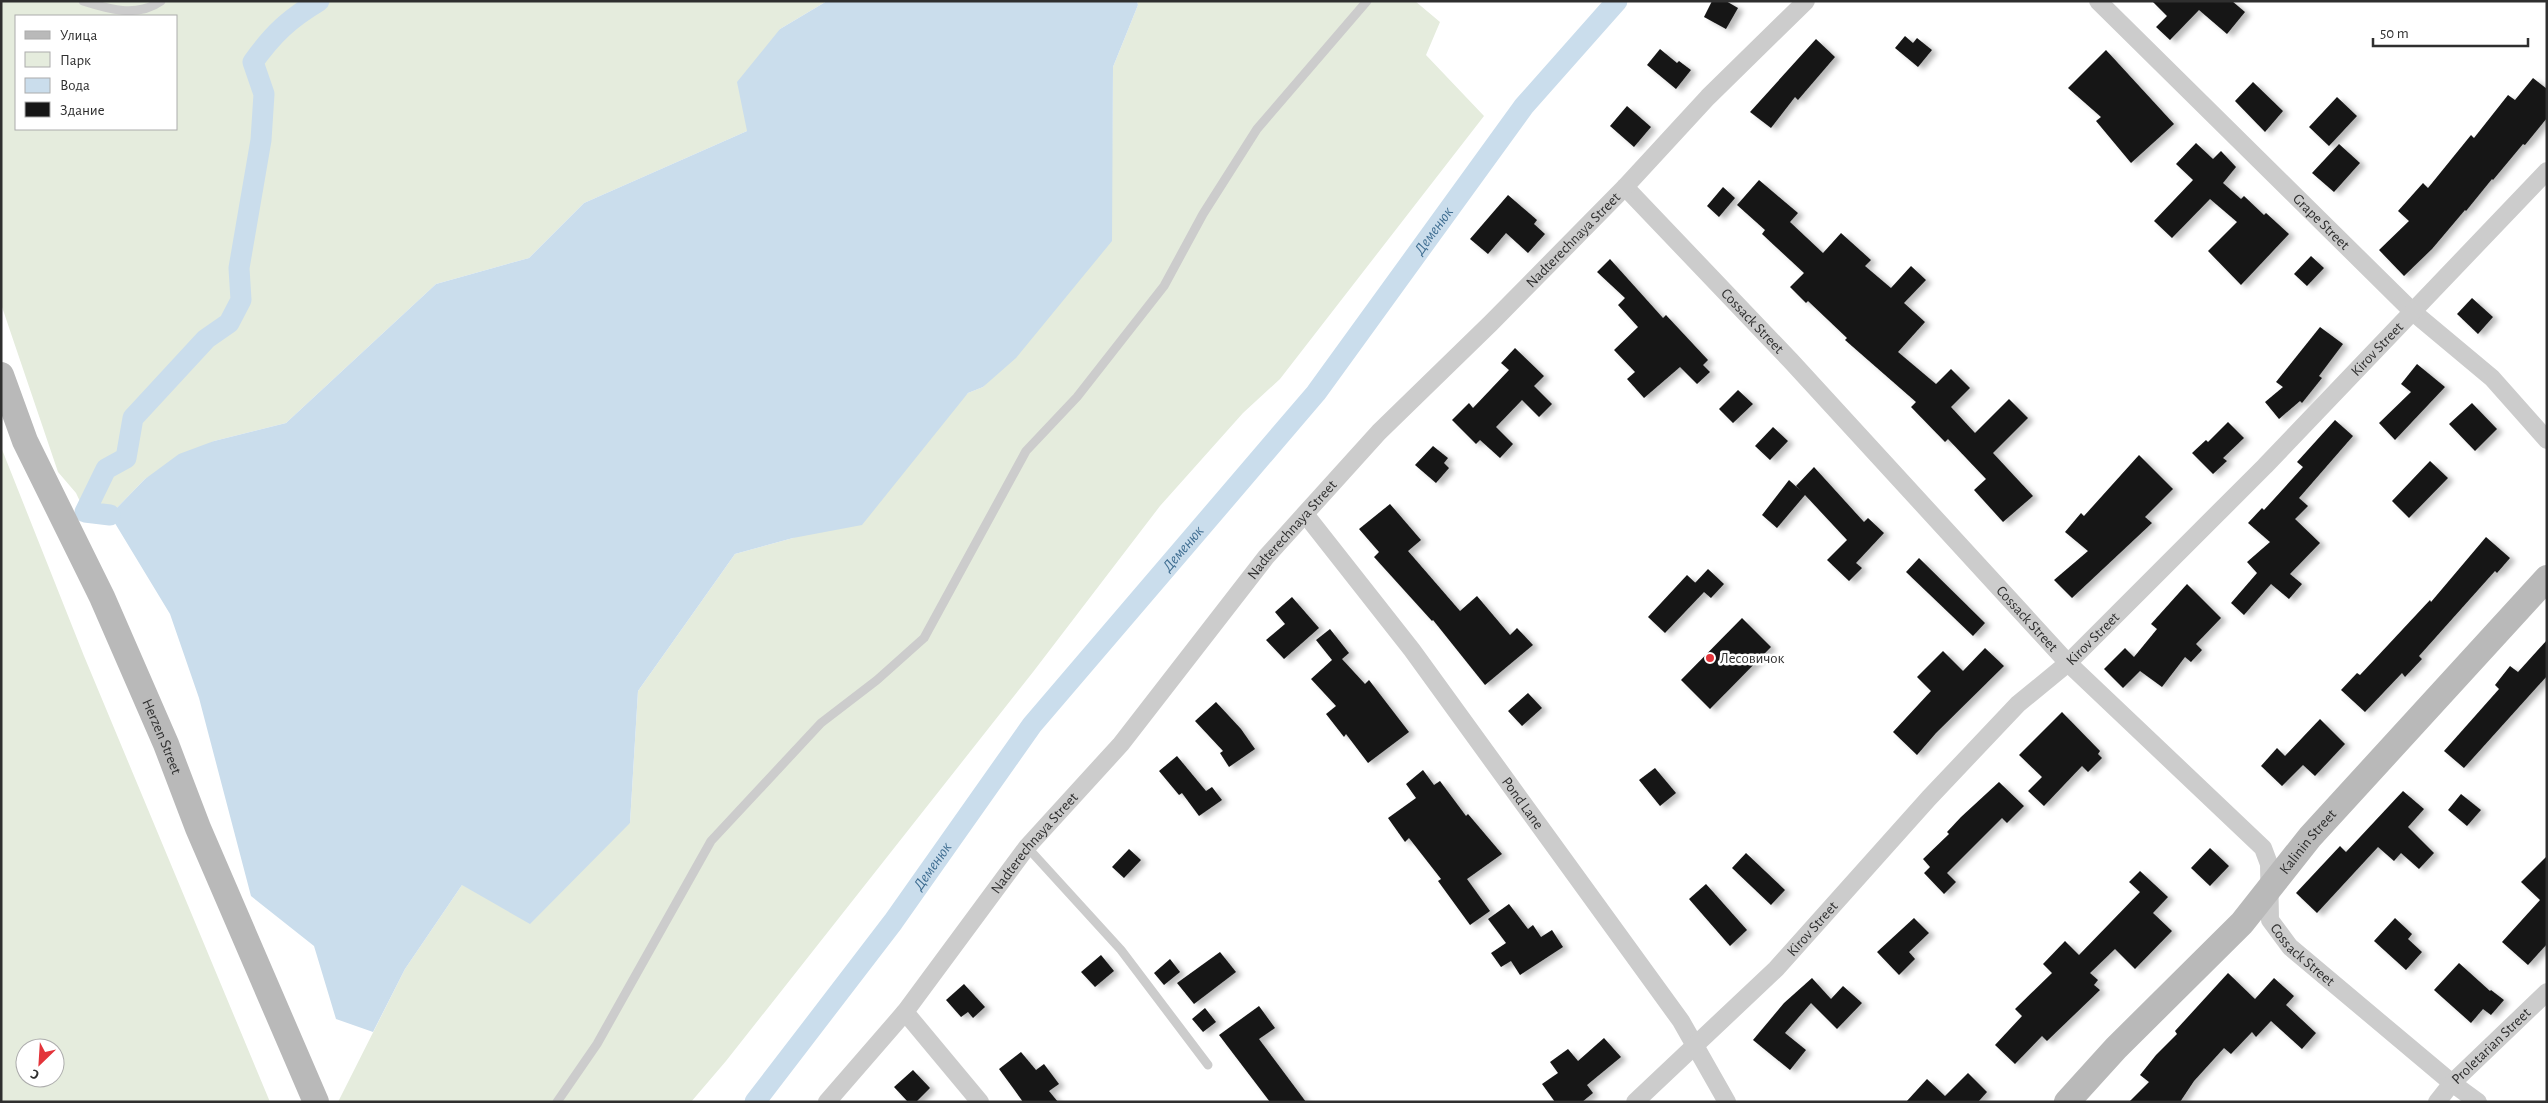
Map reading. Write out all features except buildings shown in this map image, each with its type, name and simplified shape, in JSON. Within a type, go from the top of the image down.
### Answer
[{"type":"main road","name":"Herzen Street","points":[[1,375],[25,442],[102,597],[166,744],[198,828],[316,1102]]},
{"type":"main road","name":"Kalinin Street","points":[[2066,1102],[2116,1048],[2242,923],[2310,838],[2547,578]]},
{"type":"street","name":"Nadterechnaya Street","points":[[827,1102],[905,1012],[1027,846],[1120,744],[1266,557],[1379,432],[1625,187],[1708,97],[1806,1]]},
{"type":"street","name":"Grape Street","points":[[2098,1],[2413,312],[2492,378],[2547,440]]},
{"type":"street","name":"Kirov Street","points":[[1635,1102],[1776,969],[1928,798],[2018,704],[2068,663],[2265,466],[2547,170]]},
{"type":"street","name":"Cossack Street","points":[[1625,187],[1791,361],[2068,663],[2263,848],[2269,864],[2271,887],[2270,920],[2290,947],[2452,1083],[2478,1102]]},
{"type":"street","name":"Pond Lane","points":[[1305,514],[1412,650],[1681,1021],[1694,1047],[1727,1102]]},
{"type":"street","name":"Proletarian Street","points":[[2437,1102],[2452,1083],[2547,992]]},
{"type":"street","points":[[905,1012],[980,1102]]},
{"type":"lane","points":[[82,1],[108,9],[136,12],[161,1]]},
{"type":"lane","points":[[557,1102],[597,1044],[711,841],[821,723],[878,680],[924,638],[1026,452],[1077,397],[1164,286],[1203,214],[1257,129],[1367,1]]},
{"type":"lane","points":[[1027,846],[1121,950],[1208,1065]]},
{"type":"green space","points":[[1,1],[827,1],[780,29],[747,131],[584,203],[529,258],[436,284],[286,423],[214,441],[145,479],[110,515],[85,512],[76,493],[58,472],[1,304]]},
{"type":"green space","points":[[1137,1],[1415,1],[1440,22],[1426,55],[1484,116],[1280,379],[1243,413],[1160,506],[1033,672],[726,1061],[691,1102],[338,1102],[405,969],[462,885],[630,823],[638,691],[735,554],[793,538],[968,393],[983,387],[1111,241],[1113,67],[1138,5]]},
{"type":"green space","points":[[1,447],[84,656],[270,1102],[1,1102]]},
{"type":"water","points":[[827,1],[1137,1],[1138,5],[1113,67],[1112,241],[1016,358],[983,387],[968,393],[862,525],[793,538],[735,554],[638,691],[630,823],[530,924],[462,885],[405,969],[373,1032],[336,1019],[314,946],[251,896],[199,698],[170,614],[110,515],[145,479],[179,454],[214,441],[286,423],[436,284],[529,258],[584,203],[747,131],[737,82],[780,29]]},
{"type":"waterway","points":[[110,515],[85,512],[106,469],[126,458],[133,418],[206,339],[229,323],[241,300],[239,268],[261,140],[264,94],[253,62],[282,28],[319,1]]},
{"type":"waterway","name":"Деменюк","points":[[755,1102],[893,922],[1032,725],[1316,393],[1524,106],[1617,1]]},
{"type":"place","name":"Лесовичок","points":[[1710,658]]}]
